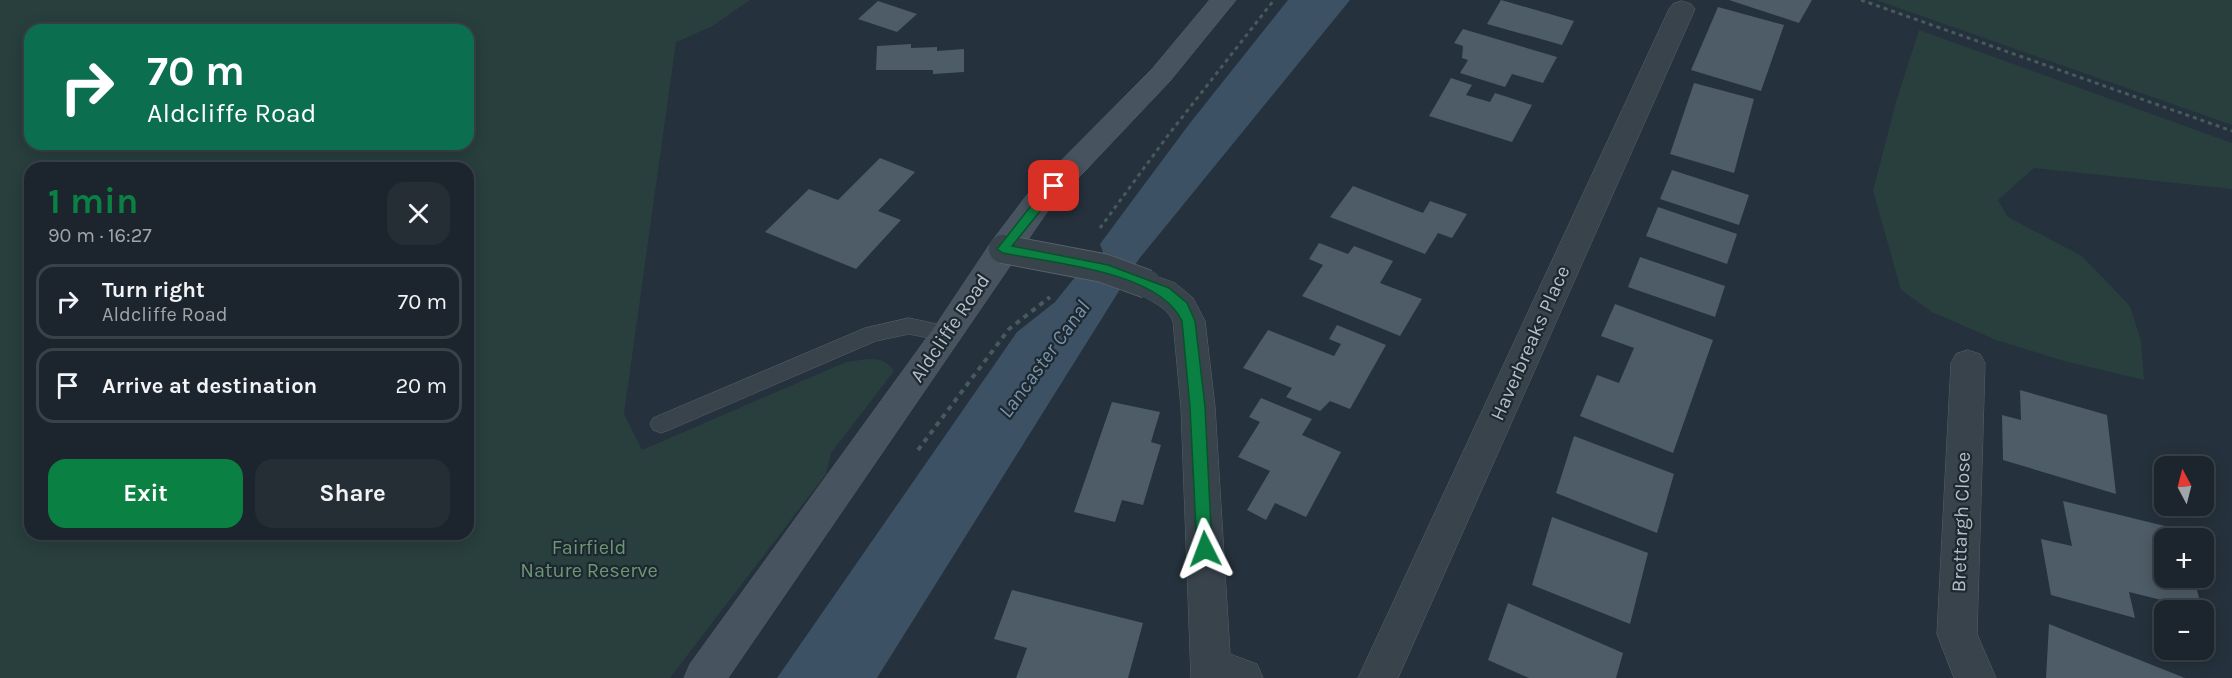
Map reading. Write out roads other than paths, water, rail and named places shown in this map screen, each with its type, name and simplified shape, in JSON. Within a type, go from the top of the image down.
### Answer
[{"type":"street","name":"Aldcliffe Road","points":[[704,678],[948,334],[1003,249],[1038,202],[1161,75],[1223,0]]},
{"type":"street","name":"Haverbreaks Place","points":[[1378,678],[1682,9]]},
{"type":"street","points":[[1003,249],[1103,268],[1164,291],[1182,306],[1189,321],[1221,674]]},
{"type":"street","name":"Brettargh Close","points":[[1968,363],[1957,634],[1966,660],[1976,678]]},
{"type":"lane","points":[[660,424],[872,334],[909,326],[948,334]]},
{"type":"water","name":"Lancaster Canal","points":[[1288,0],[1350,0],[1139,259],[877,678],[777,678],[1017,332],[1055,302],[1076,276],[1088,272],[1103,252],[1100,244],[1190,123]]},
{"type":"park label","name":"Fairfield Nature Reserve","points":[[589,558]]}]
